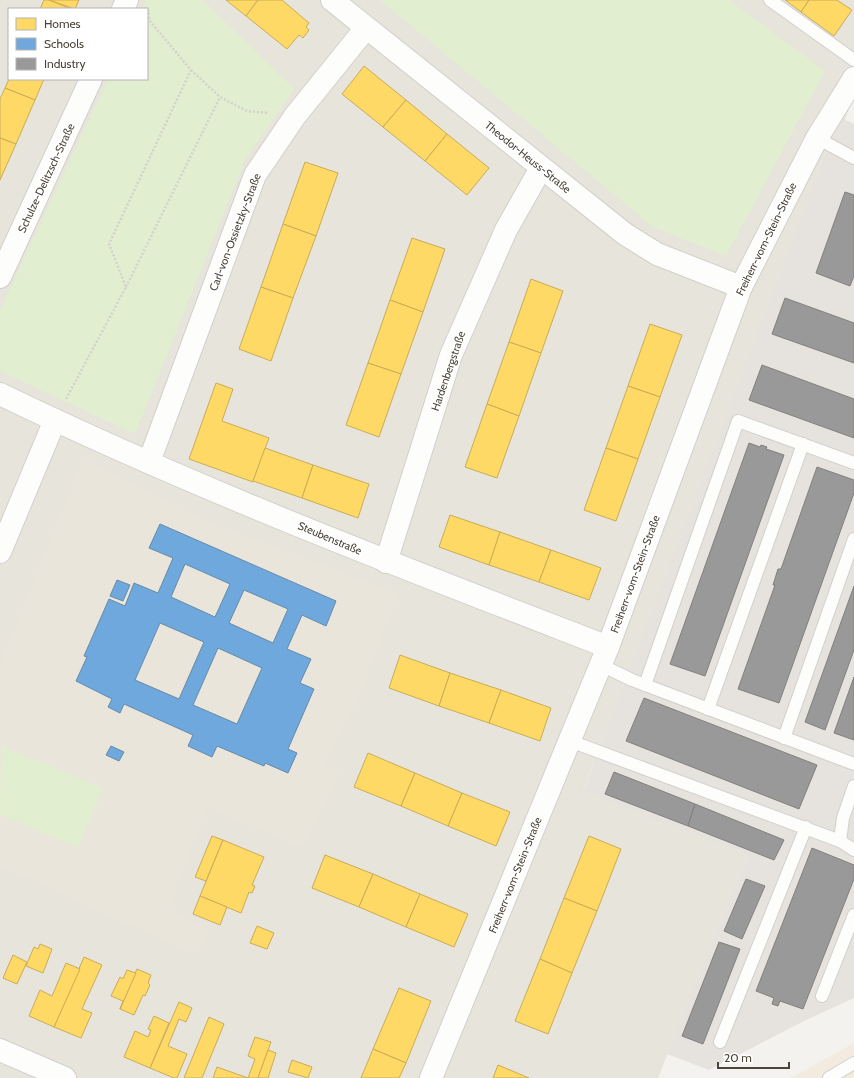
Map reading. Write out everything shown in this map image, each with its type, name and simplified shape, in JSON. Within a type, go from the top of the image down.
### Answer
[{"type":"street","name":"Theodor-Heuss-Straße","points":[[338,2],[366,28],[625,234],[664,257],[741,287]]},
{"type":"street","name":"Carl-von-Ossietzky-Straße","points":[[149,462],[255,174],[295,116],[366,28]]},
{"type":"street","name":"Freiherr-vom-Stein-Straße","points":[[431,1078],[605,656],[741,287],[817,138],[854,78]]},
{"type":"street","name":"Schulze-Delitzsch-Straße","points":[[0,277],[91,80]]},
{"type":"street","name":"Hardenbergstraße","points":[[386,562],[451,355],[506,230],[541,168]]},
{"type":"street","name":"Steubenstraße","points":[[0,394],[149,462],[605,656]]},
{"type":"street","points":[[0,552],[55,420]]},
{"type":"street","points":[[0,1050],[65,1078]]},
{"type":"lane","points":[[770,0],[854,60]]},
{"type":"lane","points":[[817,138],[854,158]]},
{"type":"lane","points":[[645,685],[738,421],[854,463]]},
{"type":"lane","points":[[708,709],[803,444]]},
{"type":"lane","points":[[784,738],[854,540]]},
{"type":"lane","points":[[605,656],[645,685],[854,764]]},
{"type":"lane","points":[[570,741],[806,827],[840,841],[854,850]]},
{"type":"lane","points":[[840,841],[843,818],[854,786]]},
{"type":"lane","points":[[720,1042],[806,827]]},
{"type":"lane","points":[[822,996],[854,915]]},
{"type":"lane","points":[[829,1078],[854,1063]]},
{"type":"path","points":[[148,7],[149,20],[191,70],[220,97],[247,111],[295,116]]},
{"type":"path","points":[[126,287],[109,244],[191,70]]},
{"type":"path","points":[[55,420],[126,287],[220,97]]},
{"type":"shaded area","points":[[0,0],[854,0],[854,96],[583,791],[747,855],[658,1078],[0,1078]]},
{"type":"shaded area","points":[[840,117],[854,124],[854,998],[804,1021],[709,1070],[667,1054],[747,855],[583,792]]},
{"type":"shaded area","points":[[84,458],[192,516],[398,594],[354,708],[322,765],[340,771],[303,847],[207,807],[168,909],[208,929],[196,955],[0,865],[0,666]]},
{"type":"shaded area","points":[[854,1043],[854,1078],[790,1078]]},
{"type":"green space","points":[[146,0],[203,0],[294,89],[245,160],[135,434],[0,371],[0,310],[108,80],[148,80],[148,8],[142,8]]},
{"type":"green space","points":[[380,0],[729,0],[825,71],[726,256],[653,227]]},
{"type":"green space","points":[[1,746],[103,788],[78,847],[0,815]]},
{"type":"building: Homes","points":[[44,0],[49,0],[69,8],[40,8]]},
{"type":"building: Homes","points":[[49,0],[79,0],[75,8]]},
{"type":"building: Homes","points":[[226,0],[258,0],[246,16]]},
{"type":"building: Homes","points":[[258,0],[282,0],[309,23],[306,27],[309,30],[303,38],[299,35],[287,49],[246,16]]},
{"type":"building: Homes","points":[[785,0],[809,0],[801,12]]},
{"type":"building: Homes","points":[[809,0],[837,0],[852,10],[834,36],[801,12]]},
{"type":"building: Homes","points":[[364,66],[406,100],[383,127],[342,94]]},
{"type":"building: Homes","points":[[9,80],[44,80],[35,100],[5,88]]},
{"type":"building: Homes","points":[[5,88],[35,100],[16,144],[0,138],[0,99]]},
{"type":"building: Homes","points":[[406,100],[447,134],[425,161],[383,127]]},
{"type":"building: Homes","points":[[447,134],[489,168],[467,195],[425,161]]},
{"type":"building: Homes","points":[[0,138],[16,144],[0,180]]},
{"type":"building: Homes","points":[[305,162],[338,173],[316,236],[283,224]]},
{"type":"building: Homes","points":[[283,224],[316,236],[293,298],[261,287]]},
{"type":"building: Homes","points":[[412,238],[445,249],[423,312],[390,300]]},
{"type":"building: Homes","points":[[531,279],[563,291],[541,353],[509,342]]},
{"type":"building: Homes","points":[[261,287],[293,298],[271,361],[239,349]]},
{"type":"building: Homes","points":[[390,300],[423,312],[401,374],[368,363]]},
{"type":"building: Homes","points":[[650,324],[682,335],[660,397],[628,386]]},
{"type":"building: Homes","points":[[509,342],[541,353],[519,416],[487,404]]},
{"type":"building: Homes","points":[[368,363],[401,374],[379,437],[346,425]]},
{"type":"building: Homes","points":[[216,383],[233,389],[222,421],[269,438],[253,482],[189,459]]},
{"type":"building: Homes","points":[[628,386],[660,397],[638,459],[606,448]]},
{"type":"building: Homes","points":[[487,404],[519,416],[497,478],[465,467]]},
{"type":"building: Homes","points":[[265,448],[313,465],[302,498],[253,481]]},
{"type":"building: Homes","points":[[606,448],[638,459],[616,521],[584,510]]},
{"type":"building: Homes","points":[[313,465],[369,484],[358,518],[302,498]]},
{"type":"building: Homes","points":[[450,515],[500,532],[489,565],[439,547]]},
{"type":"building: Homes","points":[[500,532],[551,550],[539,582],[489,565]]},
{"type":"building: Homes","points":[[551,550],[601,568],[589,600],[539,582]]},
{"type":"building: Homes","points":[[400,655],[450,673],[439,706],[389,688]]},
{"type":"building: Homes","points":[[450,673],[501,690],[489,723],[439,706]]},
{"type":"building: Homes","points":[[501,690],[551,708],[540,741],[489,723]]},
{"type":"building: Homes","points":[[368,753],[415,773],[401,806],[354,787]]},
{"type":"building: Homes","points":[[415,773],[462,793],[448,826],[401,806]]},
{"type":"building: Homes","points":[[462,793],[510,812],[496,846],[448,826]]},
{"type":"building: Homes","points":[[212,836],[223,840],[206,881],[195,877]]},
{"type":"building: Homes","points":[[589,836],[621,849],[597,911],[564,898]]},
{"type":"building: Homes","points":[[223,840],[264,857],[252,885],[255,886],[252,893],[249,892],[241,913],[200,896]]},
{"type":"building: Homes","points":[[325,855],[373,874],[359,907],[312,888]]},
{"type":"building: Homes","points":[[373,874],[420,894],[406,927],[359,907]]},
{"type":"building: Homes","points":[[420,894],[468,914],[454,947],[406,927]]},
{"type":"building: Homes","points":[[200,896],[227,907],[220,925],[193,914]]},
{"type":"building: Homes","points":[[564,898],[597,911],[572,973],[540,959]]},
{"type":"building: Homes","points":[[257,926],[274,933],[267,949],[250,943]]},
{"type":"building: Homes","points":[[40,944],[52,949],[43,973],[26,966],[34,947],[38,949]]},
{"type":"building: Homes","points":[[13,955],[27,962],[17,984],[3,978]]},
{"type":"building: Homes","points":[[84,957],[102,965],[82,1009],[92,1013],[81,1038],[54,1027]]},
{"type":"building: Homes","points":[[540,959],[572,973],[548,1034],[515,1021]]},
{"type":"building: Homes","points":[[66,963],[80,969],[54,1027],[29,1016],[40,990],[52,996]]},
{"type":"building: Homes","points":[[137,969],[151,975],[148,983],[150,985],[145,996],[143,995],[134,1015],[120,1009]]},
{"type":"building: Homes","points":[[127,970],[136,973],[120,1009],[123,1001],[111,996],[120,977],[123,979]]},
{"type":"building: Homes","points":[[399,988],[431,1001],[406,1063],[373,1049]]},
{"type":"building: Homes","points":[[179,1002],[192,1008],[186,1022],[179,1019],[168,1046],[187,1054],[177,1078],[174,1078],[150,1068]]},
{"type":"building: Homes","points":[[154,1016],[169,1023],[150,1068],[124,1057],[135,1031],[148,1037],[151,1030],[148,1029]]},
{"type":"building: Homes","points":[[209,1017],[224,1024],[202,1078],[184,1078]]},
{"type":"building: Homes","points":[[255,1037],[271,1042],[258,1078],[248,1078],[255,1059],[248,1056]]},
{"type":"building: Homes","points":[[373,1049],[406,1063],[399,1078],[361,1078]]},
{"type":"building: Homes","points":[[268,1050],[276,1053],[268,1078],[258,1078]]},
{"type":"building: Homes","points":[[292,1060],[312,1067],[308,1078],[288,1072]]},
{"type":"building: Homes","points":[[498,1065],[529,1078],[493,1078]]},
{"type":"building: Homes","points":[[217,1067],[248,1078],[213,1078]]},
{"type":"building: Schools","points":[[160,524],[336,601],[326,626],[302,615],[287,649],[311,659],[300,683],[314,689],[288,749],[297,753],[288,773],[265,763],[264,766],[217,746],[212,757],[188,746],[193,735],[124,704],[120,713],[108,707],[112,699],[76,681],[87,657],[84,656],[109,599],[125,606],[134,583],[158,593],[173,558],[149,548]],"holes":[[[185,564],[230,584],[215,617],[171,597]],[[244,590],[288,609],[273,643],[229,623]],[[160,623],[204,642],[179,699],[135,680]],[[218,648],[262,668],[237,724],[193,705]]]},
{"type":"building: Schools","points":[[117,580],[130,585],[123,601],[110,596]]},
{"type":"building: Schools","points":[[111,746],[124,752],[119,761],[106,755]]},
{"type":"building: Industry","points":[[845,192],[854,195],[854,276],[850,286],[816,273]]},
{"type":"building: Industry","points":[[785,298],[854,323],[854,363],[772,334]]},
{"type":"building: Industry","points":[[762,365],[854,399],[854,438],[749,400]]},
{"type":"building: Industry","points":[[749,443],[760,447],[761,445],[767,447],[766,449],[784,455],[705,676],[670,664]]},
{"type":"building: Industry","points":[[817,467],[854,480],[854,493],[779,703],[738,689],[775,585],[773,585],[778,569],[781,569]]},
{"type":"building: Industry","points":[[854,586],[854,650],[825,730],[805,722]]},
{"type":"building: Industry","points":[[854,677],[854,740],[834,733]]},
{"type":"building: Industry","points":[[644,698],[817,765],[799,809],[626,741]]},
{"type":"building: Industry","points":[[614,772],[695,804],[688,826],[605,794]]},
{"type":"building: Industry","points":[[695,804],[784,840],[774,860],[688,826]]},
{"type":"building: Industry","points":[[812,848],[854,865],[854,879],[803,1009],[780,1001],[778,1006],[772,1004],[774,998],[756,991]]},
{"type":"building: Industry","points":[[746,879],[765,886],[742,939],[724,931]]},
{"type":"building: Industry","points":[[719,942],[740,949],[703,1044],[682,1036]]}]
